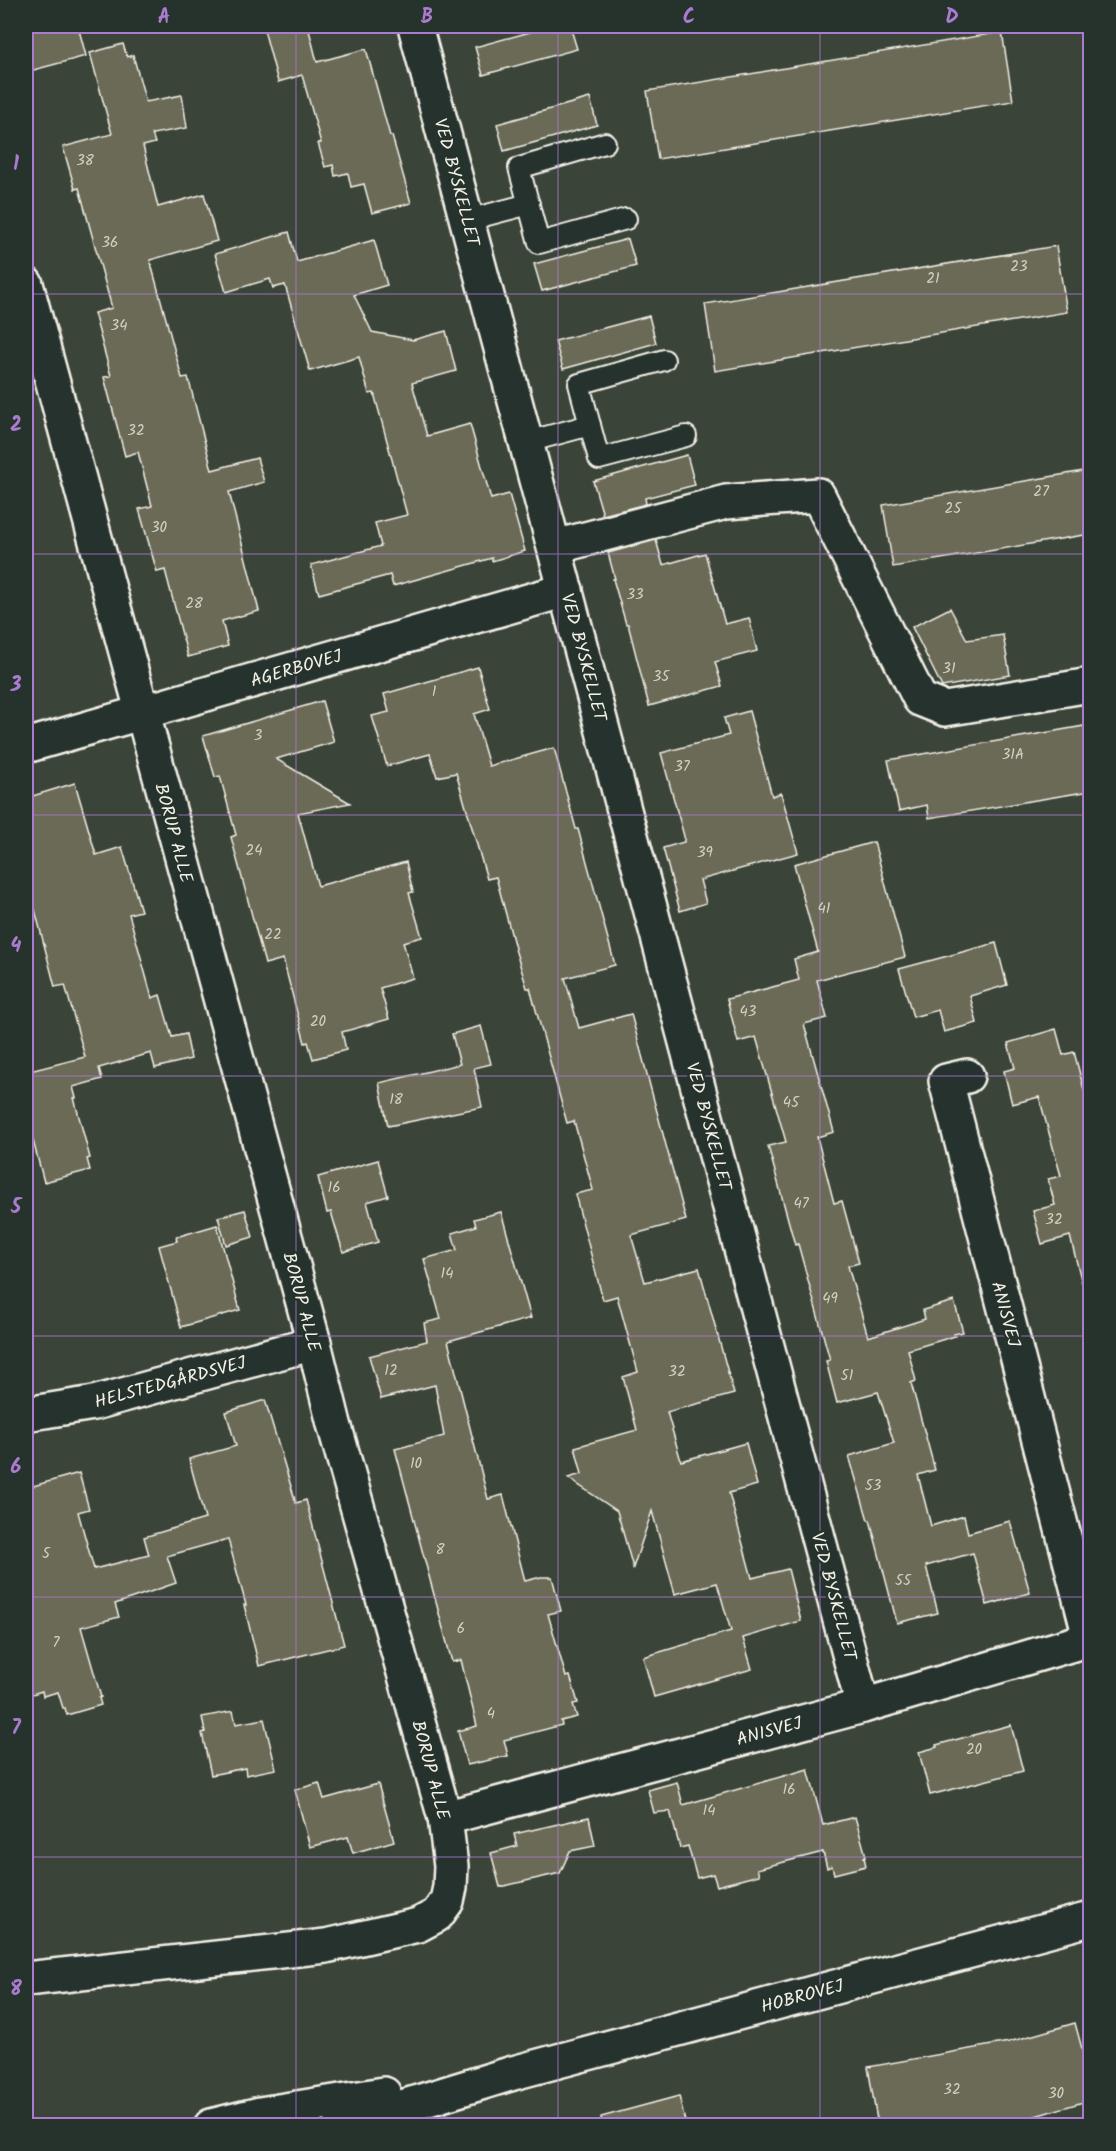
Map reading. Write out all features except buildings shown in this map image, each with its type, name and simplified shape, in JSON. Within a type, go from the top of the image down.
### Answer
[{"type":"street","name":"VED BYSKELLET","points":[[415,26],[863,1706]]},
{"type":"street","name":"BORUP ALLE","points":[[26,288],[314,1343],[334,1424],[445,1818],[451,1866],[447,1901],[437,1914],[418,1926],[326,1946],[26,1979]]},
{"type":"street","points":[[555,547],[726,502],[818,495],[920,699],[945,709],[1090,685]]},
{"type":"street","name":"AGERBOVEJ","points":[[26,746],[566,590]]},
{"type":"street","name":"ANISVEJ","points":[[445,1818],[863,1706],[1090,1638],[946,1081],[967,1076]]},
{"type":"street","name":"HELSTEDGÅRDSVEJ","points":[[26,1414],[94,1403],[314,1343]]},
{"type":"street","name":"HOBROVEJ","points":[[340,2126],[513,2073],[1090,1919]]},
{"type":"street","name":"HOBROVEJ","points":[[211,2126],[260,2114],[513,2073]]},
{"type":"lane","points":[[605,143],[519,168],[539,243],[626,219]]},
{"type":"lane","points":[[468,220],[529,204]]},
{"type":"lane","points":[[664,360],[579,384],[599,459],[686,436]]},
{"type":"lane","points":[[527,442],[590,425]]}]
